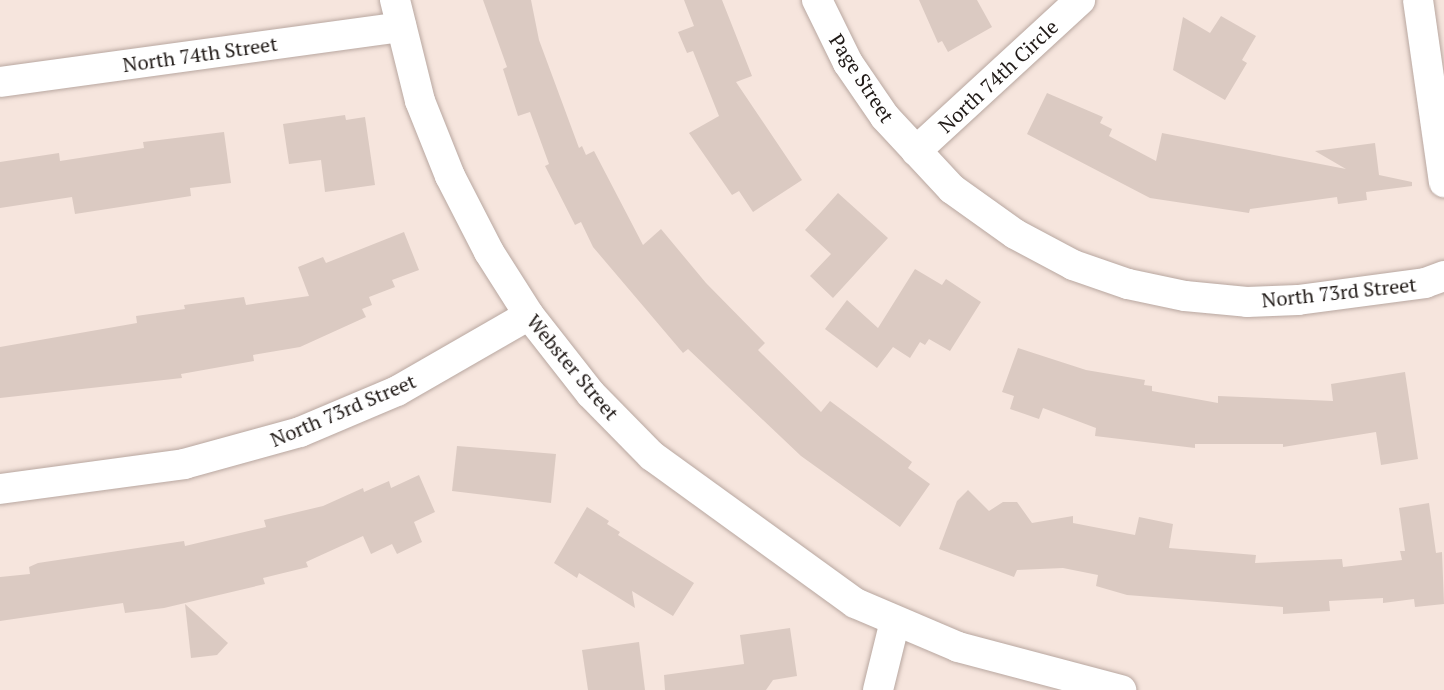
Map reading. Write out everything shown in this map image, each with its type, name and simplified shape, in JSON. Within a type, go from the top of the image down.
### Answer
[{"type":"street","name":"Page Street","points":[[817,0],[848,63],[885,117],[916,151]]},
{"type":"street","name":"North 74th Circle","points":[[916,151],[1080,0]]},
{"type":"street","points":[[1418,0],[1444,182]]},
{"type":"street","name":"North 74th Street","points":[[0,82],[398,13]]},
{"type":"street","name":"Webster Street","points":[[398,13],[420,101],[450,176],[489,252],[529,315],[591,394],[652,456],[855,603],[895,621],[1003,661],[1121,690]]},
{"type":"street","name":"North 73rd Street","points":[[916,151],[952,189],[1015,234],[1073,265],[1128,284],[1185,296],[1247,302],[1298,300],[1425,283],[1444,276]]},
{"type":"street","name":"North 73rd Street","points":[[0,489],[184,464],[300,432],[397,391],[529,315]]},
{"type":"street","points":[[879,690],[895,621]]},
{"type":"building","points":[[483,0],[531,0],[539,40],[579,148],[582,146],[586,155],[594,151],[643,245],[661,229],[706,283],[765,343],[758,350],[821,412],[830,401],[912,462],[908,468],[930,484],[900,527],[801,456],[688,349],[683,353],[593,247],[581,222],[575,225],[545,166],[549,164],[530,112],[518,116],[503,69],[507,67]]},
{"type":"building","points":[[684,0],[722,0],[752,76],[736,82],[802,180],[753,212],[739,191],[732,195],[689,133],[719,116],[693,51],[687,53],[678,32],[694,26]]},
{"type":"building","points":[[919,0],[977,0],[992,27],[948,52],[942,41],[938,43]]},
{"type":"building","points":[[1221,16],[1256,36],[1242,60],[1247,63],[1225,100],[1173,70],[1183,17],[1210,33]]},
{"type":"building","points":[[1047,93],[1103,117],[1100,123],[1112,129],[1109,136],[1156,161],[1162,133],[1346,169],[1315,151],[1375,143],[1379,175],[1412,182],[1412,186],[1366,192],[1367,200],[1338,204],[1337,197],[1250,209],[1249,213],[1150,198],[1027,134]]},
{"type":"building","points":[[345,115],[346,120],[365,117],[375,185],[325,192],[321,160],[289,164],[283,124]]},
{"type":"building","points":[[224,132],[231,183],[190,188],[191,196],[75,214],[72,197],[0,208],[0,162],[59,153],[60,161],[144,148],[143,142]]},
{"type":"building","points":[[838,193],[888,238],[833,298],[810,276],[831,254],[805,230]]},
{"type":"building","points":[[404,232],[419,270],[392,280],[395,287],[369,297],[372,305],[362,309],[366,317],[300,347],[253,355],[254,361],[181,374],[182,378],[0,398],[0,347],[137,323],[136,316],[185,309],[184,305],[244,297],[246,305],[309,296],[298,267],[323,257],[326,263]]},
{"type":"building","points":[[915,269],[942,285],[946,279],[981,302],[950,351],[929,339],[925,345],[920,342],[910,358],[893,347],[877,368],[825,329],[847,300],[878,328]]},
{"type":"building","points":[[1018,348],[1086,370],[1145,380],[1144,385],[1152,386],[1152,391],[1218,403],[1218,396],[1333,401],[1331,384],[1405,372],[1418,459],[1381,465],[1376,432],[1283,447],[1283,444],[1195,444],[1195,448],[1095,436],[1096,428],[1043,408],[1039,419],[1010,409],[1014,396],[1002,392]]},
{"type":"building","points":[[457,446],[556,454],[551,503],[452,491]]},
{"type":"building","points":[[419,475],[435,512],[414,522],[422,542],[397,554],[392,544],[371,554],[363,536],[306,562],[308,567],[263,578],[265,584],[164,608],[125,613],[123,603],[0,621],[0,577],[30,574],[29,567],[38,563],[184,541],[185,546],[266,527],[264,520],[323,506],[363,488],[364,492],[389,481],[391,488]]},
{"type":"building","points":[[968,490],[989,511],[1003,502],[1017,502],[1032,523],[1073,516],[1073,523],[1135,535],[1139,517],[1173,524],[1169,548],[1256,555],[1255,563],[1342,559],[1343,567],[1402,560],[1400,551],[1405,551],[1399,508],[1429,503],[1436,553],[1442,552],[1444,604],[1415,607],[1414,599],[1383,603],[1383,598],[1329,601],[1330,611],[1283,614],[1283,607],[1127,595],[1096,586],[1098,575],[1063,568],[1017,570],[1014,577],[939,549],[957,501]]},
{"type":"building","points":[[587,507],[609,521],[607,524],[620,532],[618,535],[694,583],[673,616],[632,591],[635,608],[579,573],[577,578],[554,563]]},
{"type":"building","points":[[185,604],[228,643],[217,655],[191,658]]},
{"type":"building","points":[[790,628],[797,676],[773,680],[766,690],[665,690],[664,675],[744,664],[740,635]]},
{"type":"building","points":[[639,642],[645,690],[588,690],[582,650]]}]
